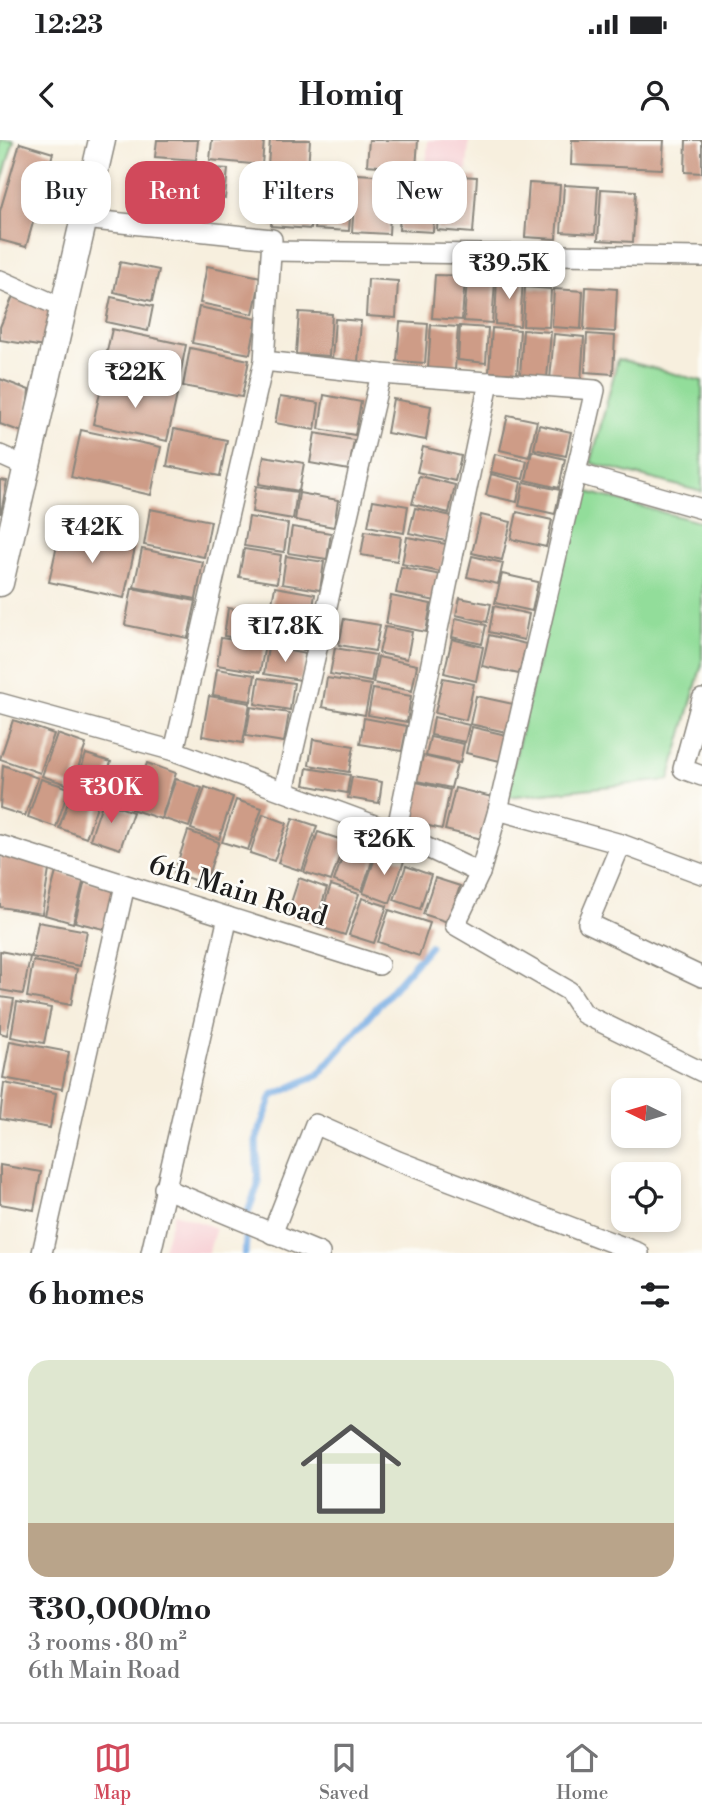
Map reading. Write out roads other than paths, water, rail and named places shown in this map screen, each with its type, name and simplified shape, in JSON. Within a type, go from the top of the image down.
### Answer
[{"type":"street","points":[[97,161],[102,140]]},
{"type":"street","points":[[111,222],[272,239],[264,361],[174,751]]},
{"type":"street","points":[[0,583],[83,224]]},
{"type":"street","points":[[272,251],[702,257]]},
{"type":"street","points":[[0,280],[63,307]]},
{"type":"street","points":[[264,361],[381,374],[595,390],[498,810],[480,873],[455,925],[569,991],[584,1014],[702,1072]]},
{"type":"street","points":[[284,791],[381,374]]},
{"type":"street","points":[[396,833],[489,382]]},
{"type":"street","points":[[0,455],[27,467]]},
{"type":"street","points":[[576,473],[702,509]]},
{"type":"street","points":[[702,699],[683,769],[702,776]]},
{"type":"street","points":[[0,703],[174,751],[396,833],[480,873]]},
{"type":"street","points":[[498,810],[621,844],[702,874]]},
{"type":"street","points":[[621,844],[588,923],[702,977]]},
{"type":"street","name":"6th Main Road","points":[[0,845],[379,965]]},
{"type":"street","points":[[42,1253],[125,885]]},
{"type":"street","points":[[151,1253],[228,918]]},
{"type":"street","points":[[272,1234],[315,1124],[398,1161],[639,1253]]},
{"type":"street","points":[[164,1188],[320,1253]]},
{"type":"waterway","points":[[245,1253],[248,1212],[258,1185],[256,1140],[272,1096],[318,1075],[430,946]]}]
